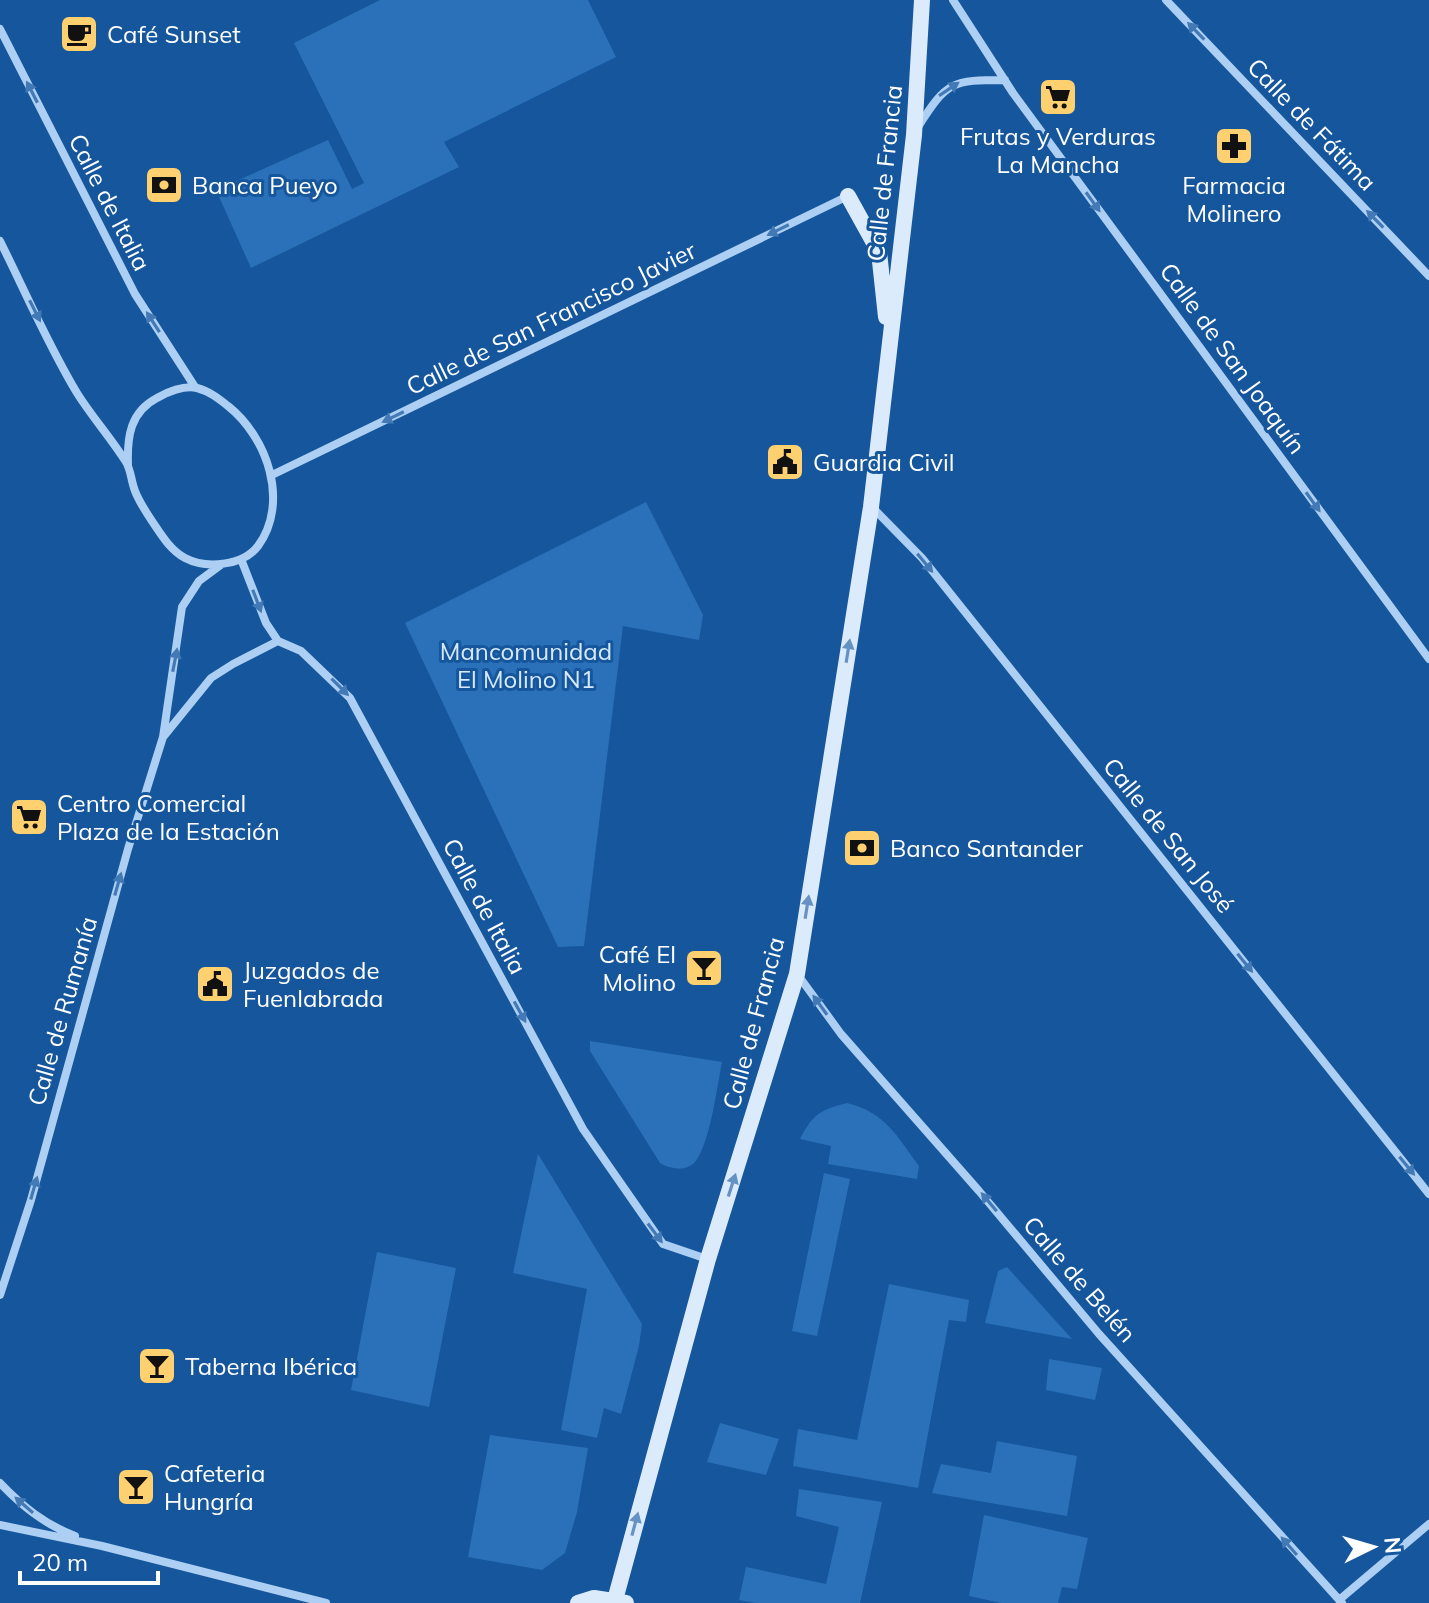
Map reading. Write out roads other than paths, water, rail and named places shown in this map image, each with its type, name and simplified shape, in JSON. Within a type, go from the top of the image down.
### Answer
[{"type":"main road","name":"Calle de Francia","points":[[621,1601],[708,1259],[797,974],[871,507],[914,135],[922,0]]},
{"type":"main road","name":"Calle de Francia","points":[[848,196],[879,252],[889,350]]},
{"type":"main road","points":[[578,1603],[594,1598],[621,1601]]},
{"type":"street","name":"Calle de San Joaquín","points":[[953,0],[1005,80],[1429,659]]},
{"type":"street","name":"Calle de Fátima","points":[[1166,0],[1429,276]]},
{"type":"street","name":"Calle de Italia","points":[[0,29],[135,294],[195,387]]},
{"type":"street","points":[[914,135],[938,95],[962,80],[1005,80]]},
{"type":"street","name":"Calle de San Francisco Javier","points":[[272,475],[848,196]]},
{"type":"street","points":[[0,241],[76,392],[128,465]]},
{"type":"street","points":[[195,387],[213,394],[238,414],[260,444],[272,475],[273,500],[268,529],[256,549],[241,559],[222,564],[203,564],[185,558],[169,545],[144,509],[134,489],[128,465],[127,446],[133,423],[142,406],[168,392],[195,387]]},
{"type":"street","name":"Calle de San José","points":[[871,507],[922,558],[1429,1194]]},
{"type":"street","points":[[241,559],[266,623],[278,641]]},
{"type":"street","name":"Calle de Rumanía","points":[[0,1295],[31,1200],[128,849],[163,737],[182,607],[199,581],[222,564]]},
{"type":"street","name":"Calle de Italia","points":[[278,641],[301,651],[350,698],[583,1129],[622,1189],[663,1244],[708,1259]]},
{"type":"street","name":"Calle de Rumanía","points":[[163,737],[211,678],[278,641]]},
{"type":"street","name":"Calle de Belén","points":[[797,974],[841,1034],[1099,1334],[1340,1602]]},
{"type":"street","points":[[0,1483],[23,1507],[53,1528],[102,1546]]},
{"type":"street","points":[[1340,1602],[1429,1524]]},
{"type":"street","points":[[0,1525],[102,1546],[326,1603]]},
{"type":"place","name":"Café Sunset","points":[[79,34]]},
{"type":"place","name":"Frutas y Verduras La Mancha","points":[[1058,97]]},
{"type":"place","name":"Farmacia Molinero","points":[[1234,146]]},
{"type":"place","name":"Banca Pueyo","points":[[164,185]]},
{"type":"place","name":"Guardia Civil","points":[[785,462]]},
{"type":"place","name":"Centro Comercial Plaza de la Estación","points":[[29,817]]},
{"type":"place","name":"Banco Santander","points":[[862,848]]},
{"type":"place","name":"Café El Molino","points":[[704,968]]},
{"type":"place","name":"Juzgados de Fuenlabrada","points":[[215,984]]},
{"type":"place","name":"Taberna Ibérica","points":[[157,1366]]},
{"type":"place","name":"Cafeteria Hungría","points":[[136,1487]]},
{"type":"park label","name":"Mancomunidad El Molino N1","points":[[526,665]]}]
